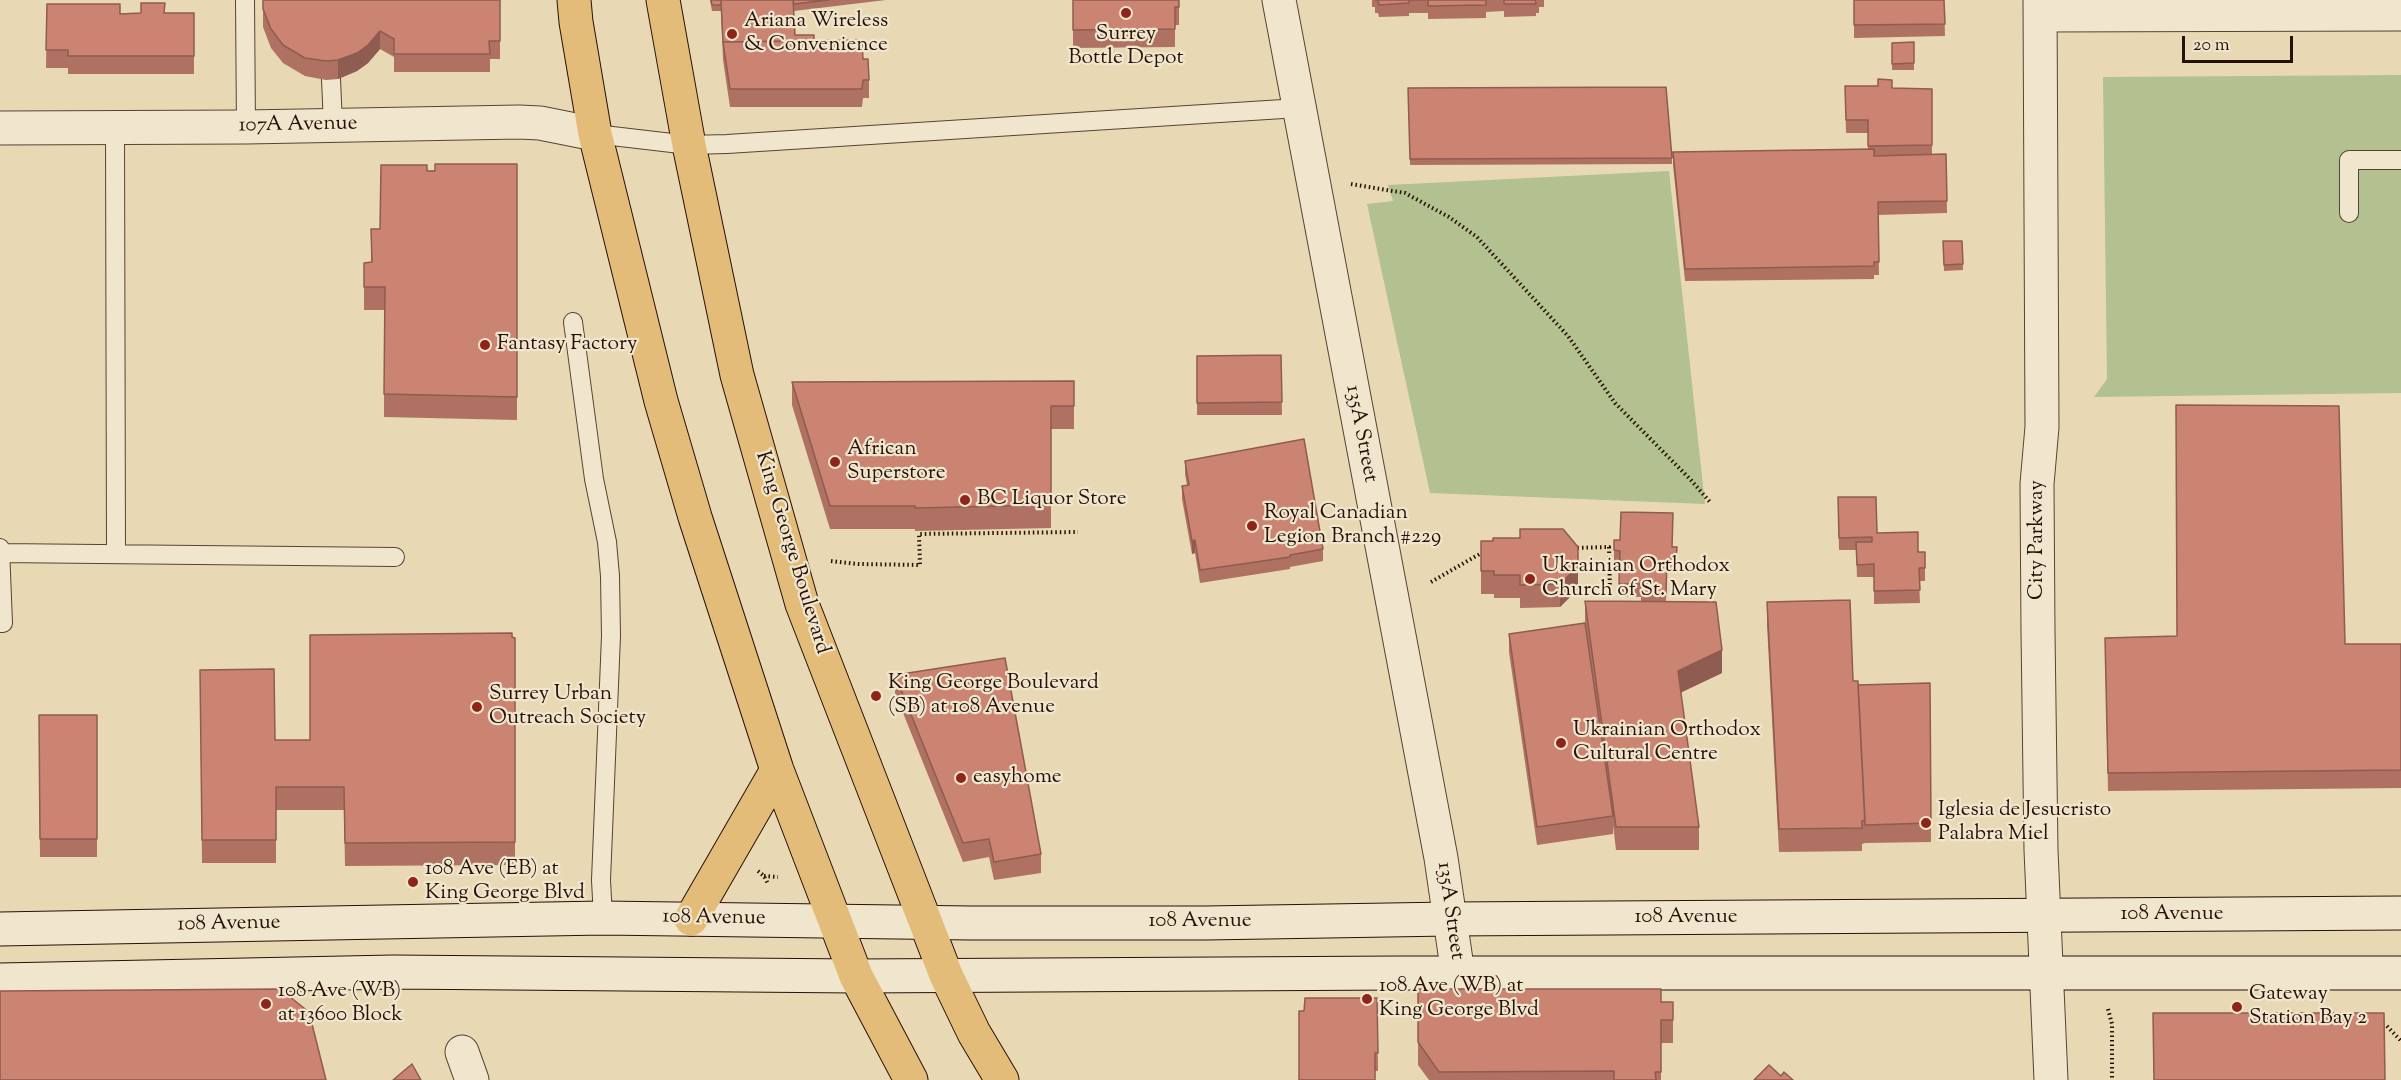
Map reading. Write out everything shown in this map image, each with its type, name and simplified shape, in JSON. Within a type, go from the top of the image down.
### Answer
[{"type":"main road","points":[[574,0],[596,134],[661,401],[695,517],[777,770],[856,976],[910,1080]]},
{"type":"main road","name":"King George Boulevard","points":[[663,0],[688,145],[737,375],[802,604],[946,975],[974,1033],[1002,1080]]},
{"type":"main road","name":"135A Street","points":[[1279,0],[1441,858],[1458,974]]},
{"type":"main road","points":[[2040,8],[2401,14]]},
{"type":"main road","name":"City Parkway","points":[[2040,8],[2042,427],[2037,484],[2041,850],[2051,1080]]},
{"type":"main road","name":"107A Avenue","points":[[0,128],[246,127],[519,122],[540,123],[596,134]]},
{"type":"main road","points":[[691,919],[777,770]]},
{"type":"main road","name":"108 Avenue","points":[[0,929],[603,918],[1206,923],[1449,919],[2401,913]]},
{"type":"main road","points":[[0,981],[393,972],[856,976],[2401,974]]},
{"type":"lane","points":[[245,0],[246,127]]},
{"type":"lane","points":[[331,80],[333,125]]},
{"type":"lane","points":[[596,134],[688,145],[1299,108]]},
{"type":"lane","points":[[115,128],[116,554]]},
{"type":"lane","points":[[2349,213],[2349,160],[2401,160]]},
{"type":"lane","points":[[573,322],[594,479],[607,542],[610,576],[611,636],[601,880],[603,918]]},
{"type":"lane","points":[[0,548],[3,623],[0,623]]},
{"type":"lane","points":[[0,553],[395,557]]},
{"type":"path","points":[[1351,184],[1405,193],[1449,217],[1477,237],[1568,336],[1615,403],[1710,502]]},
{"type":"path","points":[[831,561],[920,565],[919,534],[1078,532]]},
{"type":"path","points":[[1564,548],[1609,547],[1610,593]]},
{"type":"path","points":[[1431,582],[1488,549]]},
{"type":"path","points":[[764,876],[778,877]]},
{"type":"path","points":[[2110,1014],[2112,1080]]},
{"type":"path","points":[[2387,1026],[2401,1041]]},
{"type":"green space","points":[[2401,75],[2401,393],[2094,397],[2107,379],[2103,77]]},
{"type":"green space","points":[[1669,171],[1705,504],[1430,493],[1367,204],[1393,201],[1388,185]]},
{"type":"building","points":[[263,0],[500,0],[500,41],[489,41],[490,54],[394,54],[394,39],[380,31],[368,45],[357,53],[338,60],[305,58],[283,45],[271,29],[263,9]]},
{"type":"building","points":[[711,0],[721,0],[721,5],[712,5]]},
{"type":"building","points":[[721,0],[793,0],[795,35],[814,35],[814,41],[723,43]]},
{"type":"building","points":[[793,0],[829,0],[794,4]]},
{"type":"building","name":"Surrey Bottle Depot","points":[[1073,0],[1179,0],[1179,7],[1175,7],[1175,29],[1073,30]]},
{"type":"building","points":[[1378,0],[1409,0],[1409,3],[1379,5]]},
{"type":"building","points":[[1428,0],[1486,0],[1486,5],[1428,6]]},
{"type":"building","points":[[1504,0],[1535,0],[1536,4],[1504,4]]},
{"type":"building","points":[[1854,0],[1944,0],[1945,24],[1854,25]]},
{"type":"building","points":[[141,3],[165,3],[164,13],[194,13],[194,56],[68,56],[68,50],[46,50],[47,4],[120,4],[120,14],[141,13]]},
{"type":"building","points":[[862,40],[863,59],[868,59],[869,80],[863,80],[862,89],[730,89],[723,42]]},
{"type":"building","points":[[1914,42],[1914,63],[1892,64],[1892,43]]},
{"type":"building","points":[[1878,79],[1892,80],[1892,88],[1932,89],[1932,145],[1868,146],[1868,120],[1846,120],[1845,86],[1878,86]]},
{"type":"building","points":[[1666,87],[1672,158],[1410,159],[1408,88]]},
{"type":"building","points":[[1874,149],[1874,156],[1946,154],[1947,201],[1878,202],[1879,262],[1874,262],[1874,266],[1685,269],[1673,152]]},
{"type":"building","points":[[435,164],[517,164],[517,397],[384,394],[385,287],[364,287],[364,263],[372,262],[371,229],[380,229],[381,165],[427,165],[427,171],[435,171]]},
{"type":"building","points":[[1943,241],[1962,241],[1963,264],[1944,265]]},
{"type":"building","points":[[1281,355],[1282,402],[1197,403],[1197,356]]},
{"type":"building","points":[[1074,381],[1074,406],[1051,406],[1051,505],[915,508],[915,506],[830,506],[792,382]]},
{"type":"building","points":[[2176,405],[2339,406],[2345,644],[2401,644],[2401,770],[2108,773],[2105,638],[2177,636]]},
{"type":"building","name":"Royal Canadian Legion Branch #229","points":[[1304,439],[1323,549],[1290,555],[1290,557],[1200,570],[1182,486],[1189,485],[1185,461]]},
{"type":"building","points":[[1838,497],[1876,497],[1877,533],[1918,532],[1918,552],[1925,552],[1925,568],[1919,568],[1920,590],[1874,591],[1874,564],[1857,565],[1856,542],[1872,542],[1872,537],[1839,538]]},
{"type":"building","points":[[1621,512],[1673,513],[1672,547],[1677,547],[1676,559],[1667,559],[1666,593],[1641,592],[1641,584],[1619,584],[1620,551],[1614,550],[1614,540],[1620,540]]},
{"type":"building","points":[[1520,529],[1563,529],[1578,547],[1578,566],[1560,584],[1520,585],[1520,575],[1494,575],[1494,571],[1481,571],[1481,541],[1493,541],[1493,538],[1520,538]]},
{"type":"building","points":[[1850,600],[1853,681],[1858,681],[1865,820],[1862,821],[1862,828],[1779,829],[1767,602]]},
{"type":"building","points":[[1585,601],[1716,602],[1722,650],[1678,671],[1699,827],[1616,827]]},
{"type":"building","name":"Ukrainian Orthodox Cultural Centre","points":[[1585,623],[1613,816],[1537,827],[1509,634]]},
{"type":"building","points":[[512,633],[512,637],[515,638],[515,842],[345,843],[344,787],[276,787],[276,840],[202,840],[200,670],[274,669],[275,740],[310,740],[310,635]]},
{"type":"building","points":[[1005,658],[1041,854],[994,862],[989,839],[963,843],[895,675]]},
{"type":"building","points":[[1930,683],[1931,823],[1865,825],[1858,685]]},
{"type":"building","points":[[39,715],[97,715],[97,839],[40,839]]},
{"type":"building","points":[[280,989],[309,1012],[326,1080],[0,1080],[0,991]]},
{"type":"building","points":[[1418,989],[1661,989],[1661,1002],[1673,1002],[1673,1020],[1661,1020],[1661,1072],[1655,1072],[1656,1080],[1614,1080],[1614,1071],[1439,1072],[1418,1042]]},
{"type":"building","points":[[1305,998],[1377,998],[1378,1053],[1375,1053],[1375,1080],[1299,1080],[1299,1011],[1304,1011]]},
{"type":"building","points":[[2153,1013],[2384,1013],[2385,1080],[2154,1080]]},
{"type":"building","points":[[412,1064],[421,1080],[393,1080]]},
{"type":"building","points":[[1769,1065],[1781,1076],[1784,1072],[1793,1080],[1754,1080]]},
{"type":"place","name":"Surrey Bottle Depot","points":[[1126,13]]},
{"type":"place","name":"Ariana Wireless & Convenience","points":[[732,34]]},
{"type":"place","name":"Fantasy Factory","points":[[485,345]]},
{"type":"place","name":"African Superstore","points":[[835,462]]},
{"type":"place","name":"BC Liquor Store","points":[[965,500]]},
{"type":"place","name":"Royal Canadian Legion Branch #229","points":[[1252,526]]},
{"type":"place","name":"Ukrainian Orthodox Church of St. Mary","points":[[1530,579]]},
{"type":"place","name":"King George Boulevard (SB) at 108 Avenue","points":[[876,696]]},
{"type":"place","name":"Surrey Urban Outreach Society","points":[[477,707]]},
{"type":"place","name":"Ukrainian Orthodox Cultural Centre","points":[[1561,743]]},
{"type":"place","name":"easyhome","points":[[961,778]]},
{"type":"place","name":"Iglesia de Jesucristo Palabra Miel","points":[[1926,823]]},
{"type":"place","name":"108 Ave (EB) at King George Blvd","points":[[413,882]]},
{"type":"place","name":"108 Ave (WB) at King George Blvd","points":[[1367,999]]},
{"type":"place","name":"108 Ave (WB) at 13600 Block","points":[[266,1004]]},
{"type":"place","name":"Gateway Station Bay 2","points":[[2237,1007]]}]
